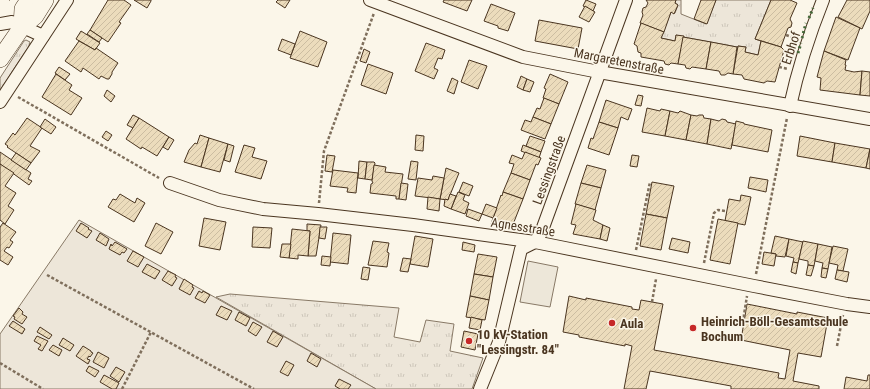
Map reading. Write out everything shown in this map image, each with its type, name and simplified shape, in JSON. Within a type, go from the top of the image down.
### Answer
[{"type":"street","points":[[22,27],[23,9],[28,0]]},
{"type":"street","points":[[0,60],[22,27],[35,16],[45,0]]},
{"type":"street","points":[[0,102],[67,0]]},
{"type":"street","name":"Lessingstraße","points":[[480,389],[499,342],[521,249],[535,242],[541,233],[626,0]]},
{"type":"street","name":"Erbhof","points":[[790,106],[798,71],[823,0]]},
{"type":"street","name":"Margaretenstraße","points":[[374,1],[523,57],[599,72],[870,119]]},
{"type":"street","points":[[0,24],[12,22],[43,36]]},
{"type":"street","name":"Agnesstraße","points":[[170,183],[219,200],[256,208],[413,225],[535,242],[702,276],[751,290],[870,306]]},
{"type":"path","points":[[318,214],[324,151],[374,1]]},
{"type":"path","points":[[7,91],[154,176],[170,183]]},
{"type":"path","points":[[744,322],[790,106]]},
{"type":"path","points":[[634,262],[650,182]]},
{"type":"path","points":[[702,276],[714,213],[718,210],[725,211]]},
{"type":"path","points":[[652,302],[658,267]]},
{"type":"path","points":[[47,275],[254,389]]},
{"type":"path","points":[[836,346],[843,313]]},
{"type":"path","points":[[122,389],[151,332]]},
{"type":"path","points":[[0,363],[44,389]]},
{"type":"green space","points":[[676,0],[681,0],[681,14],[706,24],[716,0],[771,0],[755,39],[761,41],[758,55],[745,52],[746,47],[737,47],[676,35],[675,41],[661,38],[671,12],[675,13],[678,5],[675,3]]},
{"type":"green space","points":[[26,40],[30,42],[29,46],[0,90],[0,78]]},
{"type":"green space","points":[[79,220],[376,389],[0,389],[0,334]]},
{"type":"green space","points":[[230,294],[399,308],[394,337],[420,342],[426,320],[454,324],[450,351],[483,358],[472,389],[376,389],[216,297]]},
{"type":"shaded area","points":[[528,261],[558,267],[550,307],[520,302]]},
{"type":"building","points":[[108,0],[124,0],[131,5],[119,22],[121,23],[108,42],[90,30]]},
{"type":"building","points":[[134,0],[151,0],[151,1],[147,8]]},
{"type":"building","points":[[278,0],[290,0],[285,8],[276,2]]},
{"type":"building","points":[[444,0],[472,0],[467,11],[443,2]]},
{"type":"building","points":[[586,0],[596,4],[593,11],[583,6]]},
{"type":"building","points":[[646,0],[676,0],[675,3],[678,5],[674,14],[671,12],[664,32],[640,23],[643,15],[643,8],[646,7],[648,3]]},
{"type":"building","points":[[701,0],[716,0],[707,24],[694,19]]},
{"type":"building","points":[[771,0],[790,0],[797,3],[790,19],[792,23],[791,27],[788,28],[781,47],[755,39]]},
{"type":"building","points":[[847,0],[870,0],[870,11],[862,29],[838,17]]},
{"type":"building","points":[[491,4],[515,13],[508,31],[484,21]]},
{"type":"building","points":[[585,6],[595,12],[589,22],[579,17]]},
{"type":"building","points":[[836,17],[860,28],[848,60],[824,51]]},
{"type":"building","points":[[539,20],[582,28],[578,49],[535,41]]},
{"type":"building","points":[[641,23],[664,32],[661,38],[675,41],[676,35],[684,36],[678,64],[671,63],[669,65],[665,64],[664,61],[641,57],[641,53],[638,52],[637,46],[634,44]]},
{"type":"building","points":[[90,30],[102,38],[99,42],[87,34]]},
{"type":"building","points":[[81,31],[100,43],[95,50],[76,39]]},
{"type":"building","points":[[300,31],[327,42],[318,67],[290,58]]},
{"type":"building","points":[[683,37],[711,42],[706,69],[692,67],[690,69],[686,68],[685,65],[678,64]]},
{"type":"building","points":[[282,39],[295,44],[291,55],[278,50]]},
{"type":"building","points":[[79,41],[95,50],[96,48],[118,63],[109,79],[101,76],[99,79],[83,68],[81,72],[65,61]]},
{"type":"building","points":[[761,41],[781,47],[784,50],[775,82],[767,81],[764,83],[744,79],[742,75],[733,74],[738,46],[746,47],[745,52],[758,55]]},
{"type":"building","points":[[711,42],[737,47],[733,74],[728,73],[721,75],[719,71],[706,69]]},
{"type":"building","points":[[426,43],[445,50],[442,59],[438,58],[434,68],[438,70],[434,79],[415,71]]},
{"type":"building","points":[[364,49],[370,52],[366,63],[360,61]]},
{"type":"building","points":[[824,51],[846,60],[845,70],[854,72],[862,71],[860,95],[820,90],[821,78],[817,77]]},
{"type":"building","points":[[469,60],[487,66],[478,89],[461,82]]},
{"type":"building","points":[[368,64],[393,73],[386,94],[361,85]]},
{"type":"building","points":[[59,67],[70,74],[65,80],[55,73]]},
{"type":"building","points":[[862,71],[870,72],[870,96],[860,95]]},
{"type":"building","points":[[56,74],[72,85],[69,90],[82,98],[71,115],[42,97]]},
{"type":"building","points":[[550,74],[568,82],[559,104],[543,98],[546,89],[544,88]]},
{"type":"building","points":[[521,76],[527,79],[523,90],[517,87]]},
{"type":"building","points":[[452,78],[458,81],[454,94],[447,91]]},
{"type":"building","points":[[527,79],[534,82],[530,92],[523,90]]},
{"type":"building","points":[[107,90],[115,96],[111,102],[104,96]]},
{"type":"building","points":[[638,95],[643,96],[641,106],[635,105]]},
{"type":"building","points":[[544,98],[559,104],[551,124],[533,117],[537,108],[540,109]]},
{"type":"building","points":[[606,100],[632,109],[628,120],[621,117],[618,128],[599,122]]},
{"type":"building","points":[[647,108],[660,111],[661,109],[670,111],[665,136],[642,132]]},
{"type":"building","points":[[670,111],[678,113],[680,111],[691,115],[686,140],[665,136]]},
{"type":"building","points":[[133,115],[139,118],[133,128],[127,125]]},
{"type":"building","points":[[691,115],[703,115],[704,118],[711,119],[707,144],[686,140]]},
{"type":"building","points":[[533,117],[551,124],[545,139],[521,130],[525,120],[531,122]]},
{"type":"building","points":[[27,118],[42,128],[30,146],[40,151],[31,163],[7,147],[8,146],[5,144],[13,133],[15,135]]},
{"type":"building","points":[[139,118],[169,137],[157,156],[142,147],[141,149],[126,139]]},
{"type":"building","points":[[45,119],[56,127],[51,134],[40,127]]},
{"type":"building","points":[[711,119],[719,121],[722,119],[736,124],[731,149],[707,144]]},
{"type":"building","points":[[736,121],[772,130],[768,152],[732,145]]},
{"type":"building","points":[[599,122],[618,128],[609,155],[588,148]]},
{"type":"building","points":[[106,131],[112,135],[108,141],[102,137]]},
{"type":"building","points":[[200,135],[209,138],[201,167],[184,162],[189,150],[195,143],[197,144]]},
{"type":"building","points":[[416,135],[424,136],[423,151],[415,150]]},
{"type":"building","points":[[530,136],[545,141],[541,152],[526,146]]},
{"type":"building","points":[[800,136],[835,143],[832,162],[797,156]]},
{"type":"building","points":[[169,137],[174,140],[168,150],[163,147]]},
{"type":"building","points":[[209,138],[228,144],[220,172],[201,167]]},
{"type":"building","points":[[835,143],[870,149],[866,168],[832,162]]},
{"type":"building","points":[[228,144],[234,146],[230,162],[224,160]]},
{"type":"building","points":[[244,145],[255,148],[252,157],[267,161],[261,179],[235,172]]},
{"type":"building","points":[[523,145],[541,152],[539,158],[521,151]]},
{"type":"building","points":[[870,149],[870,169],[866,168]]},
{"type":"building","points":[[0,152],[31,173],[28,179],[32,181],[29,185],[0,164]]},
{"type":"building","points":[[525,152],[541,158],[538,165],[536,164],[530,180],[511,173],[514,164],[509,163],[512,155],[522,159]]},
{"type":"building","points":[[16,153],[31,163],[26,170],[11,160]]},
{"type":"building","points":[[327,155],[335,156],[332,172],[325,171]]},
{"type":"building","points":[[632,155],[639,156],[637,167],[630,166]]},
{"type":"building","points":[[359,161],[367,162],[365,179],[358,178]]},
{"type":"building","points":[[411,161],[418,162],[416,180],[408,179]]},
{"type":"building","points":[[367,162],[375,163],[372,180],[365,179]]},
{"type":"building","points":[[0,164],[14,173],[5,186],[16,193],[8,206],[14,210],[5,224],[0,220]]},
{"type":"building","points":[[374,165],[386,167],[385,172],[403,174],[399,199],[396,199],[396,196],[370,193],[371,184],[373,183]]},
{"type":"building","points":[[587,165],[606,170],[601,188],[581,183]]},
{"type":"building","points":[[446,168],[459,173],[448,200],[440,199]]},
{"type":"building","points":[[333,170],[358,173],[356,193],[347,192],[348,188],[330,186]]},
{"type":"building","points":[[511,173],[530,180],[523,199],[503,192]]},
{"type":"building","points":[[433,176],[444,178],[440,199],[415,196],[418,178],[432,180]]},
{"type":"building","points":[[750,177],[768,180],[766,192],[748,188]]},
{"type":"building","points":[[463,182],[473,186],[469,196],[459,192]]},
{"type":"building","points":[[652,182],[674,186],[667,218],[646,214]]},
{"type":"building","points":[[401,183],[408,184],[406,200],[399,199]]},
{"type":"building","points":[[581,183],[601,188],[595,210],[575,204]]},
{"type":"building","points":[[458,192],[465,195],[463,200],[469,203],[465,214],[451,209]]},
{"type":"building","points":[[503,192],[523,199],[512,227],[491,224]]},
{"type":"building","points":[[120,194],[135,203],[137,198],[145,203],[134,222],[108,207],[113,199],[116,200]]},
{"type":"building","points":[[450,194],[456,196],[451,209],[444,206],[445,199],[448,200]]},
{"type":"building","points":[[741,195],[751,197],[745,225],[725,221],[729,199],[740,201]]},
{"type":"building","points":[[428,197],[440,199],[439,211],[427,209]]},
{"type":"building","points":[[486,204],[497,208],[493,218],[482,214]]},
{"type":"building","points":[[576,204],[596,210],[593,220],[603,225],[600,239],[573,234],[576,225],[571,224]]},
{"type":"building","points":[[468,209],[482,214],[479,221],[466,216]]},
{"type":"building","points":[[646,214],[667,218],[661,250],[640,246]]},
{"type":"building","points":[[204,218],[226,222],[220,250],[199,246]]},
{"type":"building","points":[[718,219],[738,223],[730,264],[710,260]]},
{"type":"building","points":[[3,223],[16,232],[10,240],[13,242],[9,248],[7,247],[4,251],[13,257],[8,265],[0,260],[0,227]]},
{"type":"building","points":[[81,223],[92,231],[87,238],[76,231]]},
{"type":"building","points":[[156,223],[173,232],[161,254],[145,246]]},
{"type":"building","points":[[307,224],[321,225],[316,256],[308,256],[310,231],[307,231]]},
{"type":"building","points":[[603,225],[610,228],[607,241],[600,239]]},
{"type":"building","points":[[253,227],[272,228],[270,248],[252,247]]},
{"type":"building","points":[[320,227],[327,227],[325,239],[319,238]]},
{"type":"building","points":[[292,229],[310,231],[308,256],[298,255],[298,259],[289,258]]},
{"type":"building","points":[[100,233],[109,239],[106,246],[96,240]]},
{"type":"building","points":[[333,233],[351,235],[348,264],[330,262]]},
{"type":"building","points":[[415,236],[433,239],[428,267],[410,264]]},
{"type":"building","points":[[775,236],[789,239],[785,257],[776,256],[776,254],[771,253]]},
{"type":"building","points":[[672,238],[690,242],[688,253],[669,249]]},
{"type":"building","points":[[789,239],[803,242],[798,263],[793,262],[794,258],[786,256]]},
{"type":"building","points":[[373,241],[389,243],[387,252],[389,253],[387,267],[368,265]]},
{"type":"building","points":[[803,241],[818,244],[814,266],[808,265],[808,261],[799,259]]},
{"type":"building","points":[[115,242],[127,249],[124,253],[122,252],[120,255],[109,249],[111,244],[112,246]]},
{"type":"building","points":[[463,242],[475,245],[474,252],[462,250]]},
{"type":"building","points":[[282,244],[291,244],[289,258],[280,257]]},
{"type":"building","points":[[818,244],[832,247],[828,269],[822,268],[823,263],[815,261]]},
{"type":"building","points":[[833,246],[848,249],[843,271],[837,270],[838,265],[829,263]]},
{"type":"building","points":[[133,251],[144,257],[138,267],[127,261]]},
{"type":"building","points":[[764,252],[776,254],[774,266],[762,264]]},
{"type":"building","points":[[478,254],[497,257],[493,277],[474,274]]},
{"type":"building","points":[[322,256],[331,257],[330,266],[321,265]]},
{"type":"building","points":[[403,258],[411,259],[408,272],[400,271]]},
{"type":"building","points":[[793,262],[798,263],[796,274],[791,272]]},
{"type":"building","points":[[147,264],[160,271],[155,279],[142,272]]},
{"type":"building","points":[[808,265],[814,266],[811,276],[806,275]]},
{"type":"building","points":[[363,267],[370,268],[368,280],[361,279]]},
{"type":"building","points":[[822,268],[828,269],[826,278],[821,277]]},
{"type":"building","points":[[837,270],[849,272],[847,282],[835,279]]},
{"type":"building","points":[[168,271],[176,275],[175,277],[177,278],[172,286],[162,280]]},
{"type":"building","points":[[474,274],[493,277],[489,300],[470,296]]},
{"type":"building","points":[[184,279],[193,285],[192,287],[194,288],[190,295],[179,289]]},
{"type":"building","points":[[199,291],[202,293],[203,291],[210,295],[205,303],[195,298]]},
{"type":"building","points":[[470,296],[489,300],[485,320],[466,317]]},
{"type":"building","points":[[569,296],[632,307],[632,309],[639,310],[641,300],[663,304],[654,350],[779,373],[778,378],[785,379],[790,350],[741,340],[747,304],[797,314],[797,312],[828,318],[821,357],[798,353],[793,381],[819,386],[819,389],[731,389],[731,386],[650,371],[646,389],[624,389],[632,346],[579,337],[579,335],[563,332]]},
{"type":"building","points":[[221,306],[232,311],[227,320],[216,315]]},
{"type":"building","points":[[19,308],[23,312],[22,314],[27,317],[22,324],[14,319],[15,317],[13,316]]},
{"type":"building","points":[[239,312],[250,318],[246,326],[235,320]]},
{"type":"building","points":[[471,317],[482,320],[480,330],[469,328]]},
{"type":"building","points":[[13,321],[25,329],[22,334],[9,326]]},
{"type":"building","points":[[253,322],[262,327],[256,336],[248,331]]},
{"type":"building","points":[[40,327],[52,335],[49,339],[37,332]]},
{"type":"building","points":[[273,331],[283,337],[277,347],[267,342]]},
{"type":"building","name":"10 kV-Station \"Lessingstr. 84\"","points":[[464,331],[478,334],[475,350],[461,347]]},
{"type":"building","points":[[37,336],[48,341],[42,351],[38,349],[41,345],[34,341]]},
{"type":"building","points":[[63,338],[74,345],[70,351],[59,345]]},
{"type":"building","points":[[53,345],[62,350],[59,356],[49,350]]},
{"type":"building","points":[[83,346],[93,353],[87,359],[90,360],[88,364],[76,356]]},
{"type":"building","points":[[98,352],[109,358],[104,368],[93,362]]},
{"type":"building","points":[[311,353],[321,359],[317,367],[307,361]]},
{"type":"building","points":[[286,361],[294,365],[288,376],[280,372]]},
{"type":"building","points":[[89,366],[99,371],[95,377],[86,371]]},
{"type":"building","points":[[116,367],[125,372],[119,382],[110,376]]},
{"type":"building","points":[[104,375],[119,383],[116,389],[112,389],[100,382]]},
{"type":"building","points":[[868,375],[870,375],[870,389],[844,389],[846,377],[867,381]]},
{"type":"building","points":[[339,379],[351,385],[348,389],[340,389],[335,386]]},
{"type":"hedge","points":[[809,18],[813,8]]},
{"type":"hedge","points":[[802,38],[806,23]]},
{"type":"hedge","points":[[798,53],[801,43]]},
{"type":"place","name":"Aula","points":[[612,323]]},
{"type":"place","name":"Heinrich-Böll-Gesamtschule Bochum","points":[[693,328]]},
{"type":"place","name":"10 kV-Station \"Lessingstr. 84\"","points":[[469,341]]}]
